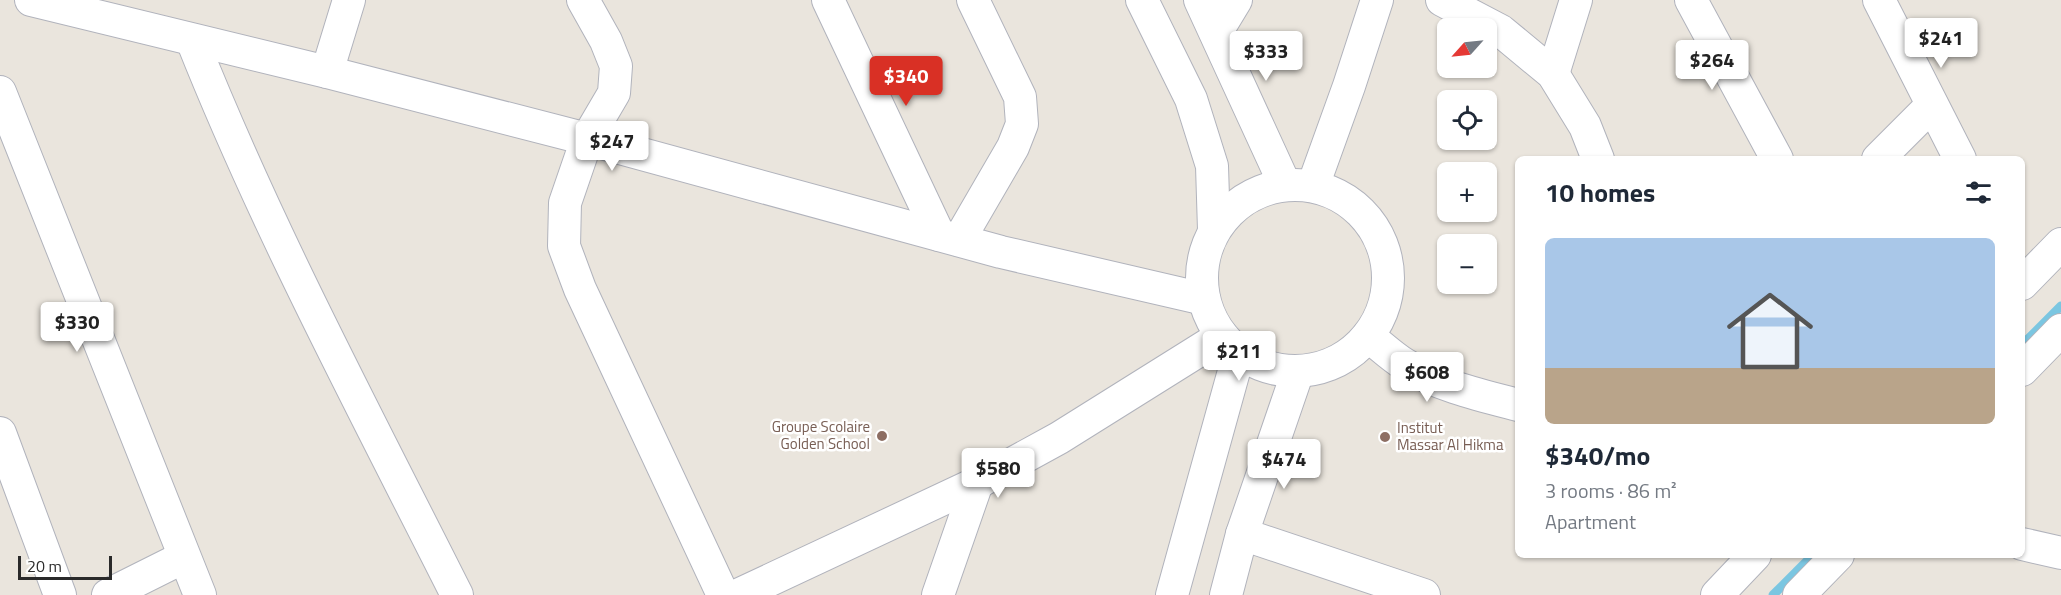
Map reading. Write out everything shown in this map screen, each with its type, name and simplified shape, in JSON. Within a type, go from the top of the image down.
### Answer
[{"type":"street","points":[[31,0],[327,72],[949,238],[1204,299]]},
{"type":"street","points":[[327,72],[349,0]]},
{"type":"street","points":[[583,0],[606,41],[616,66],[614,93],[587,140],[565,203],[564,246],[580,289],[723,595]]},
{"type":"street","points":[[828,0],[949,238]]},
{"type":"street","points":[[949,238],[1013,147],[1022,124],[1020,97],[974,0]]},
{"type":"street","points":[[1142,0],[1191,99],[1212,166],[1214,230]]},
{"type":"street","points":[[1200,0],[1299,185]]},
{"type":"street","points":[[1216,33],[1236,0]]},
{"type":"street","points":[[1299,185],[1349,86],[1377,0]]},
{"type":"street","points":[[1442,0],[1501,32],[1553,74],[1585,126],[1597,156]]},
{"type":"street","points":[[1553,74],[1576,0]]},
{"type":"street","points":[[1691,0],[1775,156]]},
{"type":"street","points":[[1879,0],[1958,156]]},
{"type":"street","points":[[192,40],[223,118],[267,217],[457,595]]},
{"type":"street","points":[[0,92],[200,595]]},
{"type":"street","points":[[1881,156],[1932,105]]},
{"type":"street","points":[[1299,185],[1340,196],[1356,207],[1369,221],[1382,246],[1387,264],[1387,293],[1382,312],[1368,336],[1348,355],[1316,369],[1298,371],[1267,367],[1230,345],[1208,312],[1201,279],[1203,258],[1214,230],[1236,205],[1256,192],[1299,185]]},
{"type":"street","points":[[2025,278],[2061,244]]},
{"type":"street","points":[[2025,367],[2061,330]]},
{"type":"street","points":[[1368,336],[1403,364],[1427,377],[1460,390],[1515,404]]},
{"type":"street","points":[[738,595],[976,483],[1230,345]]},
{"type":"street","points":[[1172,595],[1230,345]]},
{"type":"street","points":[[1226,595],[1242,534],[1298,371]]},
{"type":"street","points":[[0,433],[60,595]]},
{"type":"street","points":[[938,595],[976,483]]},
{"type":"street","points":[[1242,534],[1424,595]]},
{"type":"street","points":[[2025,545],[2061,553]]},
{"type":"street","points":[[108,595],[184,557]]},
{"type":"street","points":[[1717,595],[1752,558]]},
{"type":"street","points":[[1799,595],[1835,558]]},
{"type":"waterway","points":[[2025,342],[2061,306]]},
{"type":"waterway","points":[[1773,595],[1810,558]]},
{"type":"place","name":"Groupe Scolaire Golden School","points":[[882,436]]},
{"type":"place","name":"Institut Massar Al Hikma","points":[[1385,437]]}]
